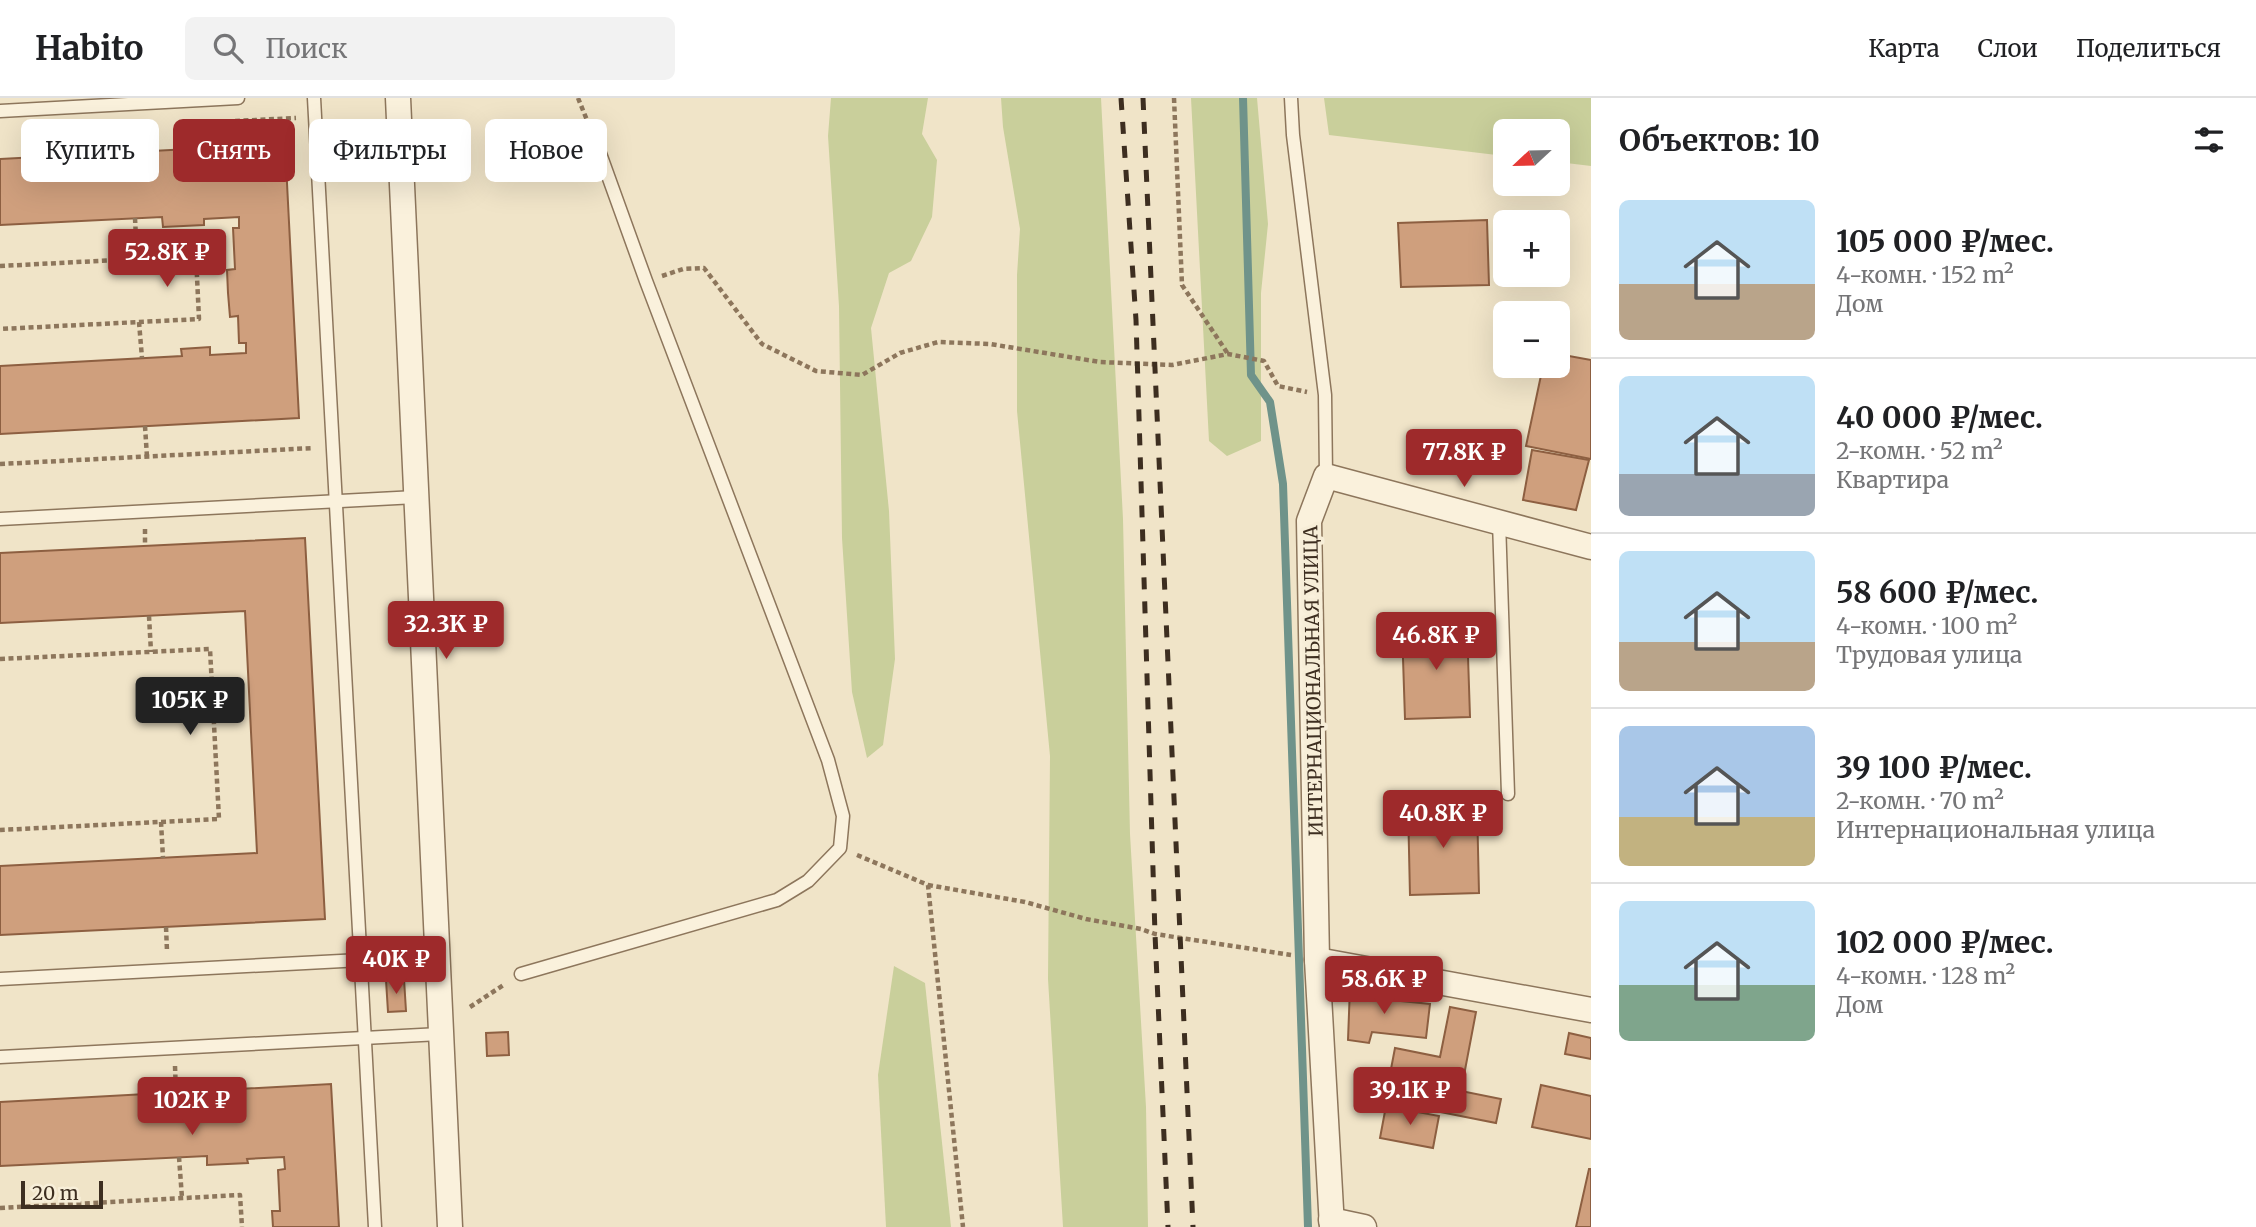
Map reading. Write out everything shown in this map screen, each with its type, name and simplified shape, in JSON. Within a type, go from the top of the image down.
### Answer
[{"type":"street","points":[[398,98],[450,1227]]},
{"type":"street","points":[[1326,476],[1591,547]]},
{"type":"street","name":"ИНТЕРНАЦИОНАЛЬНАЯ УЛИЦА","points":[[1326,476],[1309,521],[1317,960],[1331,1223]]},
{"type":"street","points":[[1317,960],[1591,1010]]},
{"type":"street","points":[[1331,1223],[1364,1227]]},
{"type":"lane","points":[[0,111],[238,98]]},
{"type":"lane","points":[[314,98],[375,1227]]},
{"type":"lane","name":"ИНТЕРНАЦИОНАЛЬНАЯ УЛИЦА","points":[[1291,98],[1293,135],[1325,395],[1326,476]]},
{"type":"lane","points":[[521,974],[777,900],[808,881],[840,848],[843,816],[828,760],[607,173]]},
{"type":"lane","points":[[0,519],[416,497]]},
{"type":"lane","points":[[1499,522],[1508,794]]},
{"type":"lane","points":[[0,979],[437,956]]},
{"type":"lane","points":[[0,1057],[440,1034]]},
{"type":"path","points":[[578,98],[586,119]]},
{"type":"path","points":[[1174,98],[1182,285],[1228,354]]},
{"type":"path","points":[[135,218],[137,259]]},
{"type":"path","points":[[0,266],[196,256],[199,319],[0,329]]},
{"type":"path","points":[[646,281],[683,269],[704,268],[762,344],[816,371],[862,375],[900,353],[938,342],[990,344],[1100,362],[1156,365],[1172,365],[1228,354],[1264,361],[1278,386]]},
{"type":"path","points":[[139,322],[142,358]]},
{"type":"path","points":[[145,426],[147,457]]},
{"type":"path","points":[[0,464],[324,447]]},
{"type":"path","points":[[144,523],[145,546]]},
{"type":"path","points":[[149,616],[151,652]]},
{"type":"path","points":[[0,659],[210,649],[219,819],[0,830]]},
{"type":"path","points":[[161,822],[163,858]]},
{"type":"path","points":[[840,848],[928,885],[1025,902],[1086,919],[1155,933],[1286,955]]},
{"type":"path","points":[[928,885],[962,1227]]},
{"type":"path","points":[[166,926],[167,952]]},
{"type":"path","points":[[470,1007],[521,974]]},
{"type":"path","points":[[179,1157],[182,1198]]},
{"type":"path","points":[[0,1208],[240,1195],[242,1227]]},
{"type":"green space","points":[[831,98],[928,98],[922,134],[937,160],[932,217],[911,261],[889,273],[871,328],[889,511],[895,659],[883,745],[867,758],[852,692],[842,538],[839,306],[828,136]]},
{"type":"green space","points":[[1001,98],[1101,98],[1123,519],[1130,834],[1146,1107],[1148,1227],[1063,1227],[1048,979],[1050,756],[1017,411],[1017,275],[1020,229],[1003,127]]},
{"type":"green space","points":[[1191,98],[1257,98],[1268,224],[1261,293],[1261,441],[1227,456],[1209,441]]},
{"type":"green space","points":[[1324,98],[1591,98],[1591,166],[1570,163],[1570,119],[1493,119],[1493,155],[1329,135]]},
{"type":"green space","points":[[894,966],[925,983],[951,1227],[886,1227],[878,1075]]},
{"type":"building","points":[[173,150],[173,182],[287,182],[299,418],[0,434],[0,366],[182,356],[181,349],[210,347],[210,355],[246,353],[246,343],[239,343],[238,316],[230,317],[228,293],[227,270],[235,269],[233,228],[239,228],[239,217],[204,219],[204,225],[163,227],[162,217],[0,225],[0,159],[21,158],[21,182],[159,182],[159,151]]},
{"type":"building","points":[[1487,220],[1489,285],[1401,287],[1398,223]]},
{"type":"building","points":[[1570,356],[1591,360],[1591,459],[1526,446],[1540,378],[1570,378]]},
{"type":"building","points":[[1532,450],[1589,460],[1576,510],[1523,500]]},
{"type":"building","points":[[305,538],[325,919],[0,935],[0,866],[257,853],[245,611],[0,623],[0,553]]},
{"type":"building","points":[[1467,626],[1470,717],[1405,719],[1402,628]]},
{"type":"building","points":[[1477,805],[1479,893],[1410,895],[1408,806]]},
{"type":"building","points":[[404,979],[406,1011],[388,1012],[386,980]]},
{"type":"building","points":[[1350,987],[1384,990],[1382,999],[1430,1004],[1426,1038],[1372,1032],[1369,1043],[1348,1040]]},
{"type":"building","points":[[1450,1007],[1476,1012],[1461,1091],[1501,1099],[1496,1123],[1435,1111],[1437,1100],[1387,1090],[1395,1048],[1440,1057]]},
{"type":"building","points":[[508,1032],[509,1055],[487,1056],[486,1033]]},
{"type":"building","points":[[1569,1033],[1591,1038],[1591,1059],[1565,1054]]},
{"type":"building","points":[[331,1084],[339,1227],[273,1227],[272,1211],[280,1211],[278,1170],[285,1169],[284,1157],[247,1159],[248,1163],[207,1165],[207,1156],[0,1166],[0,1102]]},
{"type":"building","points":[[1541,1085],[1591,1096],[1591,1139],[1532,1127]]},
{"type":"building","points":[[1386,1106],[1439,1116],[1433,1148],[1380,1138]]},
{"type":"building","points":[[1589,1169],[1591,1227],[1576,1227]]},
{"type":"waterway","points":[[1243,98],[1251,375],[1270,402],[1283,484],[1308,1227]]},
{"type":"railway","points":[[1121,98],[1136,320],[1155,934],[1168,1227]]},
{"type":"railway","points":[[1143,98],[1193,1227]]}]
